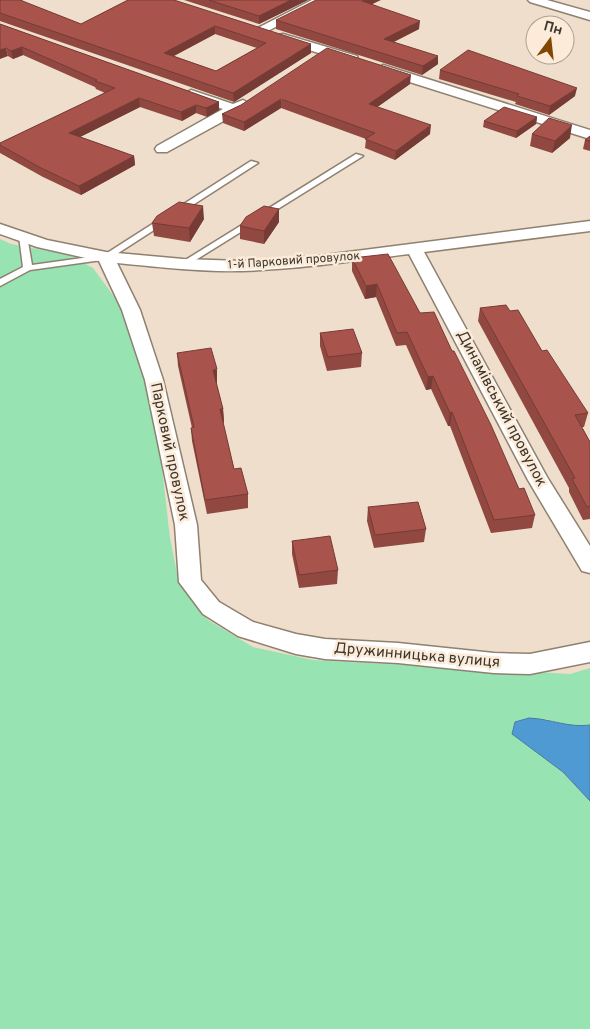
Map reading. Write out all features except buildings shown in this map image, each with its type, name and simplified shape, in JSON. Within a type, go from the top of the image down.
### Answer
[{"type":"street","points":[[321,0],[255,29],[590,135]]},
{"type":"street","points":[[534,0],[590,16]]},
{"type":"street","points":[[308,61],[325,51]]},
{"type":"street","points":[[178,89],[235,109]]},
{"type":"street","points":[[162,149],[235,109],[251,98]]},
{"type":"street","name":"1-й Парковий провулок","points":[[0,229],[43,244],[106,257],[183,264],[251,265],[317,261],[415,250],[590,226]]},
{"type":"street","name":"Динамівський провулок","points":[[415,250],[538,480],[590,565]]},
{"type":"street","name":"Парковий провулок","points":[[106,257],[132,310],[154,380],[186,525],[190,582],[210,608],[246,629]]},
{"type":"street","name":"Дружинницька вулиця","points":[[246,629],[296,644],[325,649],[398,653],[494,663],[530,664],[590,652]]},
{"type":"lane","points":[[183,264],[359,156]]},
{"type":"lane","points":[[0,283],[28,268],[106,257],[254,163]]},
{"type":"lane","points":[[23,236],[28,268]]},
{"type":"green space","points":[[0,239],[11,244],[69,255],[93,268],[118,302],[132,336],[145,384],[161,460],[170,538],[179,584],[208,620],[253,647],[313,660],[570,674],[590,668],[590,725],[574,727],[546,719],[512,734],[563,772],[590,801],[590,1029],[0,1029]]},
{"type":"water","points":[[529,718],[582,726],[590,725],[590,801],[563,772],[512,734],[515,722]]}]
